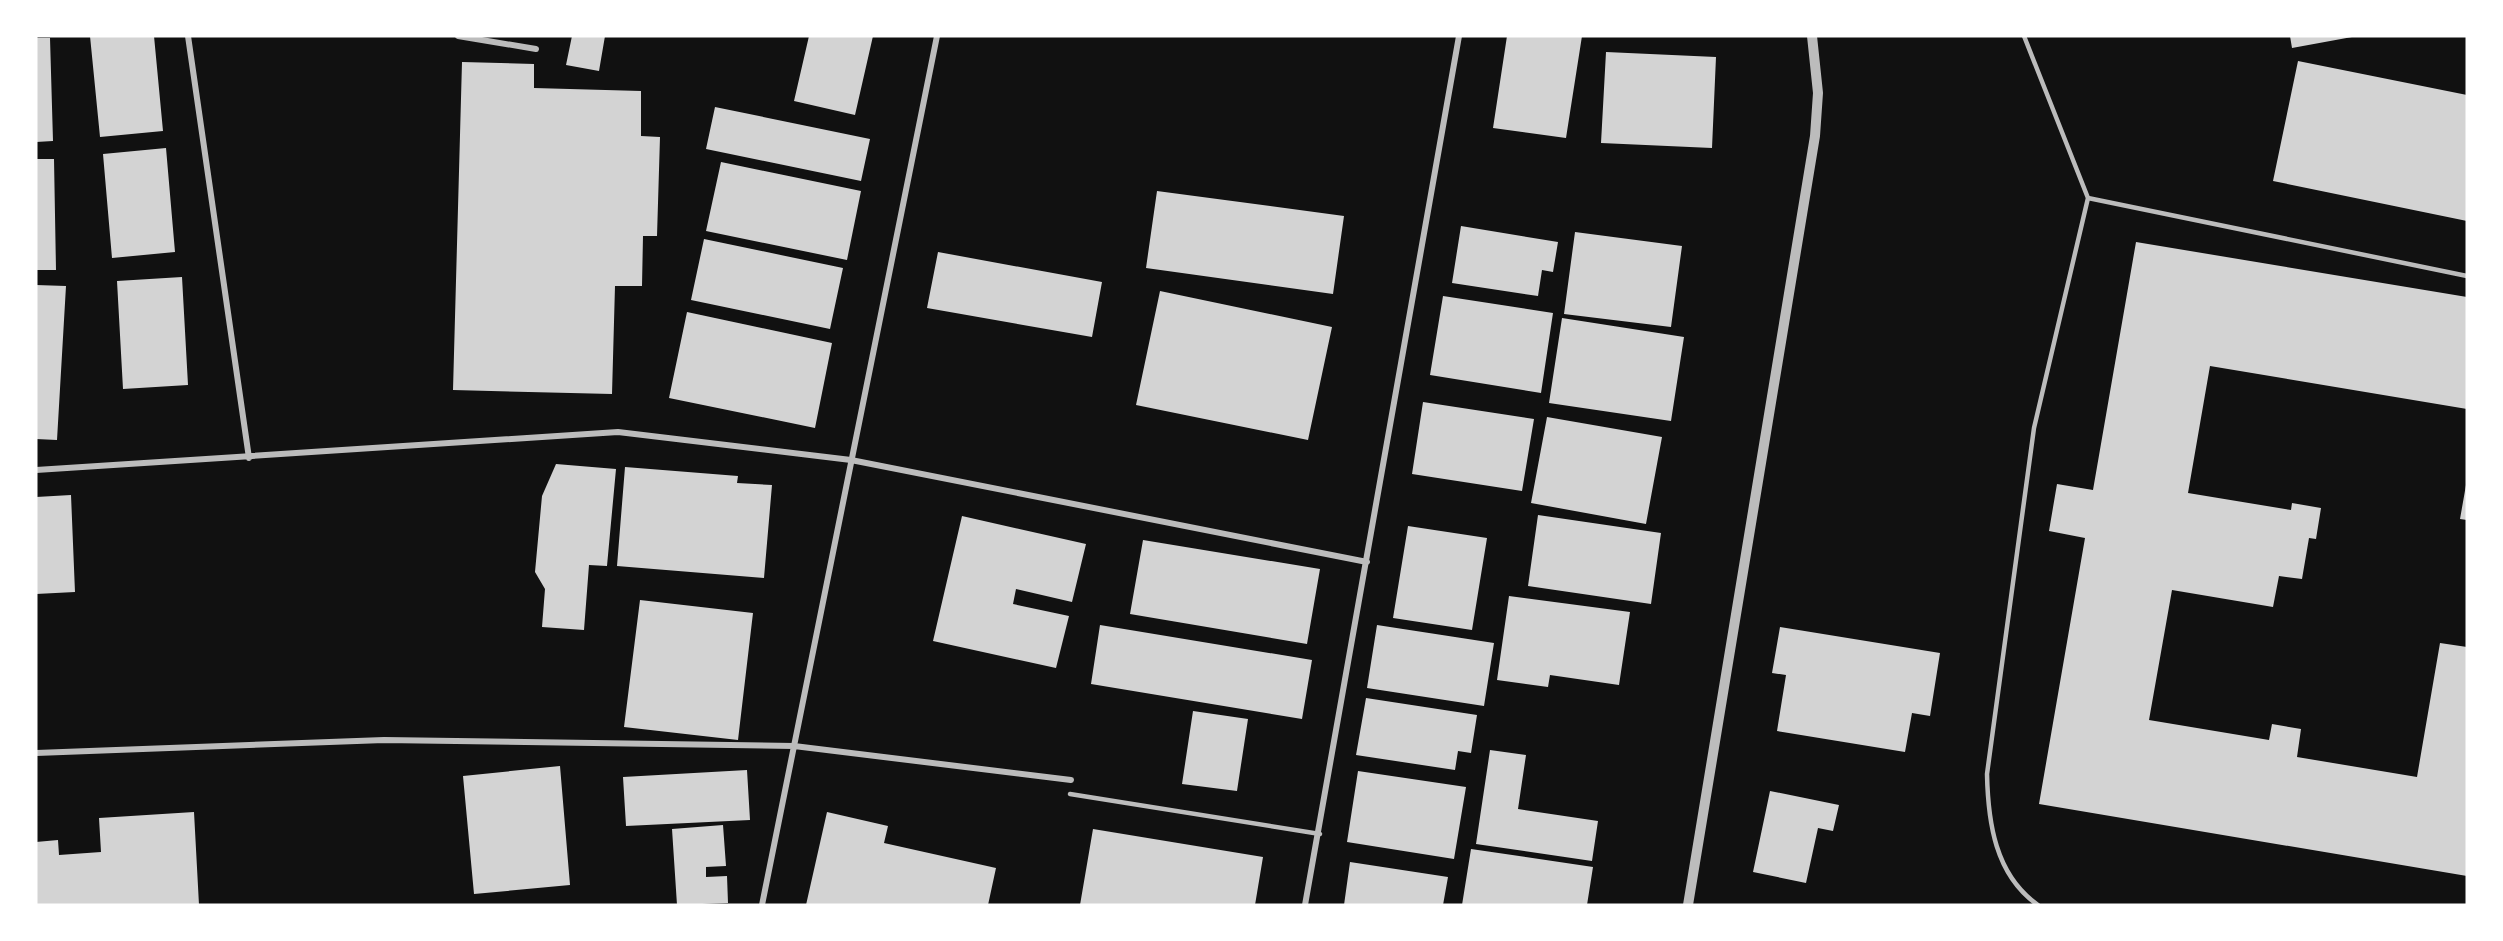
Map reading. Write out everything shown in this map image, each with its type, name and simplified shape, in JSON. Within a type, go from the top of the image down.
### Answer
[{"type":"street","points":[[188,36],[249,458]]},
{"type":"street","points":[[458,36],[536,49]]},
{"type":"street","points":[[762,905],[937,36]]},
{"type":"street","points":[[1305,905],[1320,834],[1459,36]]},
{"type":"street","points":[[1688,905],[1815,136],[1818,93],[1812,36]]},
{"type":"street","points":[[36,470],[249,458],[618,432],[851,460],[1367,561]]},
{"type":"street","points":[[36,753],[384,740],[794,746],[1071,780]]},
{"type":"lane","points":[[2024,36],[2088,198],[2034,428],[1987,774],[1988,814],[1994,842],[2023,894],[2038,905]]},
{"type":"lane","points":[[2088,198],[2467,276]]},
{"type":"lane","points":[[1070,794],[1320,834]]},
{"type":"building","points":[[90,36],[154,36],[163,131],[100,137]]},
{"type":"building","points":[[572,36],[605,36],[599,71],[566,65]]},
{"type":"building","points":[[809,36],[873,36],[855,115],[794,101]]},
{"type":"building","points":[[1507,36],[1582,36],[1566,138],[1493,128]]},
{"type":"building","points":[[2290,36],[2352,36],[2352,37],[2292,48]]},
{"type":"building","points":[[36,38],[50,38],[53,141],[36,142]]},
{"type":"building","points":[[1606,52],[1716,57],[1712,148],[1601,143]]},
{"type":"building","points":[[2298,61],[2467,95],[2467,221],[2273,181]]},
{"type":"building","points":[[462,62],[534,64],[534,88],[641,91],[641,136],[660,137],[657,236],[643,236],[642,286],[615,286],[612,394],[453,390]]},
{"type":"building","points":[[715,107],[870,139],[861,181],[706,149]]},
{"type":"building","points":[[166,148],[175,252],[112,258],[103,154]]},
{"type":"building","points":[[36,159],[54,159],[56,270],[36,270]]},
{"type":"building","points":[[721,162],[861,191],[847,260],[706,231]]},
{"type":"building","points":[[1157,191],[1344,216],[1333,294],[1146,268]]},
{"type":"building","points":[[1461,226],[1558,242],[1553,272],[1542,270],[1538,296],[1452,283]]},
{"type":"building","points":[[1575,232],[1682,246],[1671,327],[1564,314]]},
{"type":"building","points":[[704,239],[843,268],[830,329],[691,300]]},
{"type":"building","points":[[2136,242],[2467,297],[2467,409],[2210,366],[2188,493],[2291,510],[2292,503],[2321,508],[2316,539],[2309,538],[2302,579],[2279,576],[2273,607],[2172,590],[2149,720],[2269,740],[2272,724],[2301,729],[2297,757],[2417,777],[2440,643],[2467,647],[2467,876],[2039,804],[2085,538],[2049,531],[2057,484],[2093,490]]},
{"type":"building","points":[[938,252],[1102,282],[1092,337],[927,308]]},
{"type":"building","points":[[182,277],[188,385],[123,389],[117,281]]},
{"type":"building","points":[[36,285],[66,286],[57,440],[36,439]]},
{"type":"building","points":[[1160,291],[1332,327],[1308,440],[1136,405]]},
{"type":"building","points":[[1443,296],[1553,313],[1541,393],[1430,375]]},
{"type":"building","points":[[687,312],[832,343],[815,428],[669,398]]},
{"type":"building","points":[[1562,318],[1684,337],[1671,421],[1549,403]]},
{"type":"building","points":[[1423,402],[1534,419],[1522,491],[1412,474]]},
{"type":"building","points":[[1547,417],[1662,437],[1646,524],[1531,503]]},
{"type":"building","points":[[556,464],[616,469],[607,566],[589,565],[584,630],[542,627],[545,589],[535,572],[542,496]]},
{"type":"building","points":[[625,467],[738,476],[737,483],[772,485],[764,578],[617,566]]},
{"type":"building","points":[[2467,485],[2467,520],[2460,519]]},
{"type":"building","points":[[71,495],[75,592],[36,594],[36,497]]},
{"type":"building","points":[[1538,515],[1661,533],[1651,604],[1528,586]]},
{"type":"building","points":[[962,516],[1086,544],[1072,602],[1016,589],[1013,604],[1069,616],[1056,668],[933,641]]},
{"type":"building","points":[[1408,526],[1487,538],[1472,630],[1393,618]]},
{"type":"building","points":[[1143,540],[1320,569],[1307,644],[1130,614]]},
{"type":"building","points":[[1509,596],[1630,612],[1619,685],[1550,675],[1548,687],[1497,680]]},
{"type":"building","points":[[640,600],[753,613],[738,740],[624,727]]},
{"type":"building","points":[[1100,625],[1312,660],[1302,719],[1091,684]]},
{"type":"building","points":[[1377,625],[1494,643],[1484,706],[1367,688]]},
{"type":"building","points":[[1780,627],[1940,653],[1930,716],[1912,713],[1905,752],[1777,731],[1786,675],[1772,673]]},
{"type":"building","points":[[1366,698],[1477,715],[1471,753],[1458,751],[1455,770],[1356,755]]},
{"type":"building","points":[[1193,711],[1248,719],[1237,791],[1182,784]]},
{"type":"building","points":[[1490,750],[1526,755],[1518,809],[1598,821],[1592,861],[1476,844]]},
{"type":"building","points":[[560,766],[570,885],[474,894],[463,776]]},
{"type":"building","points":[[747,770],[750,820],[626,826],[623,777]]},
{"type":"building","points":[[1358,771],[1466,787],[1454,859],[1347,842]]},
{"type":"building","points":[[1770,791],[1839,805],[1833,831],[1818,828],[1806,883],[1753,872]]},
{"type":"building","points":[[194,812],[199,905],[36,905],[36,842],[58,840],[59,855],[101,852],[99,818]]},
{"type":"building","points":[[827,812],[888,826],[884,843],[996,868],[988,905],[806,905]]},
{"type":"building","points":[[723,825],[726,866],[706,867],[706,877],[727,876],[728,903],[677,905],[672,829]]},
{"type":"building","points":[[1093,829],[1263,857],[1255,905],[1080,905]]},
{"type":"building","points":[[1471,849],[1593,867],[1587,905],[1462,905]]},
{"type":"building","points":[[1350,862],[1448,877],[1443,905],[1344,905]]}]
